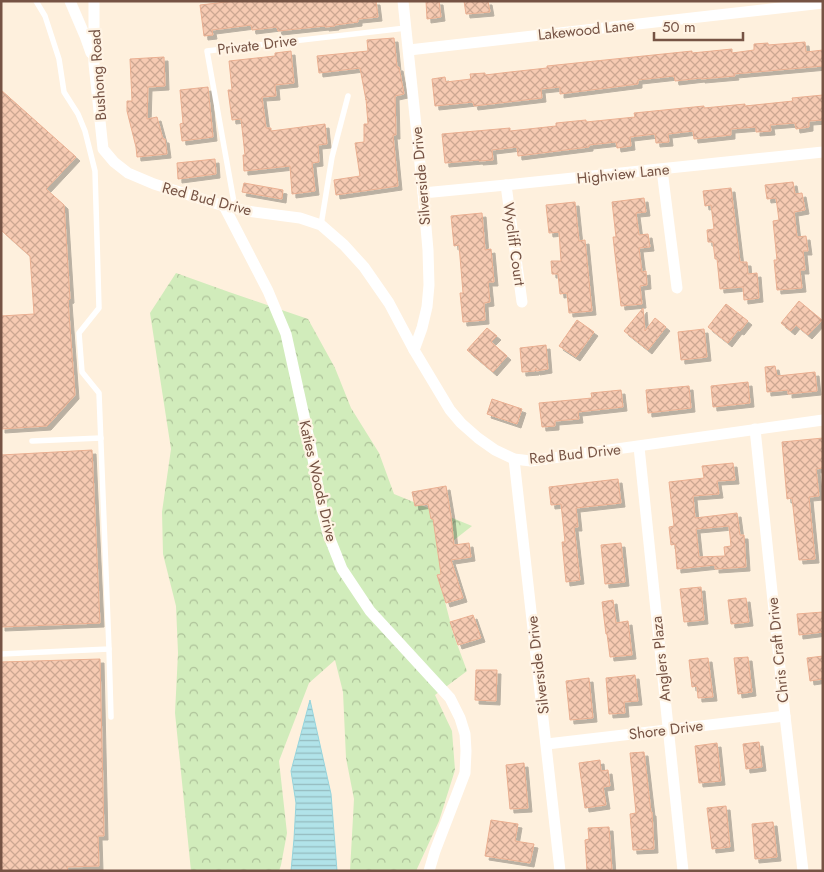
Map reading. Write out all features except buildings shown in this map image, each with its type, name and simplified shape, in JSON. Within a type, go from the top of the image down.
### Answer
[{"type":"street","points":[[70,1],[85,36],[94,64]]},
{"type":"street","name":"Bushong Road","points":[[94,1],[94,64],[104,149]]},
{"type":"street","name":"Silverside Drive","points":[[403,1],[424,193],[428,250],[429,285],[427,307],[414,350]]},
{"type":"street","name":"Lakewood Lane","points":[[409,50],[823,3]]},
{"type":"street","name":"Red Bud Drive","points":[[104,149],[114,162],[128,173],[154,184],[230,207],[300,218],[321,225],[364,266],[389,303],[414,350],[450,410],[478,438],[495,450],[514,459],[531,461],[823,420]]},
{"type":"street","name":"Highview Lane","points":[[424,193],[823,152]]},
{"type":"street","points":[[662,170],[677,288]]},
{"type":"street","name":"Wycliff Court","points":[[506,186],[522,302]]},
{"type":"street","name":"Katies Woods Drive","points":[[230,207],[286,334],[311,448],[322,510],[328,534],[342,569],[370,611],[450,698],[460,718],[465,734],[465,773],[429,871]]},
{"type":"street","name":"Chris Craft Drive","points":[[755,429],[803,871]]},
{"type":"street","name":"Anglers Plaza","points":[[639,447],[683,871]]},
{"type":"street","name":"Silverside Drive","points":[[514,459],[560,871]]},
{"type":"street","name":"Shore Drive","points":[[547,744],[786,716]]},
{"type":"lane","points":[[36,1],[45,16],[53,39],[59,59],[64,92],[86,130],[95,171],[99,308],[79,333],[82,372],[99,393],[111,717]]},
{"type":"lane","name":"Private Drive","points":[[230,207],[207,51],[407,28]]},
{"type":"lane","points":[[321,225],[332,157],[348,96]]},
{"type":"lane","points":[[32,442],[101,438]]},
{"type":"lane","points":[[1,654],[109,649]]},
{"type":"green space","points":[[176,273],[308,319],[335,368],[351,408],[379,453],[394,494],[472,526],[449,544],[439,578],[453,633],[467,671],[435,695],[452,731],[455,770],[439,821],[416,871],[350,871],[354,799],[346,758],[343,692],[335,660],[309,683],[279,761],[287,833],[279,871],[191,871],[175,713],[178,653],[176,606],[163,554],[162,512],[171,449],[150,313]]},
{"type":"water","points":[[310,700],[331,794],[337,871],[291,871],[296,803],[291,771]]}]
